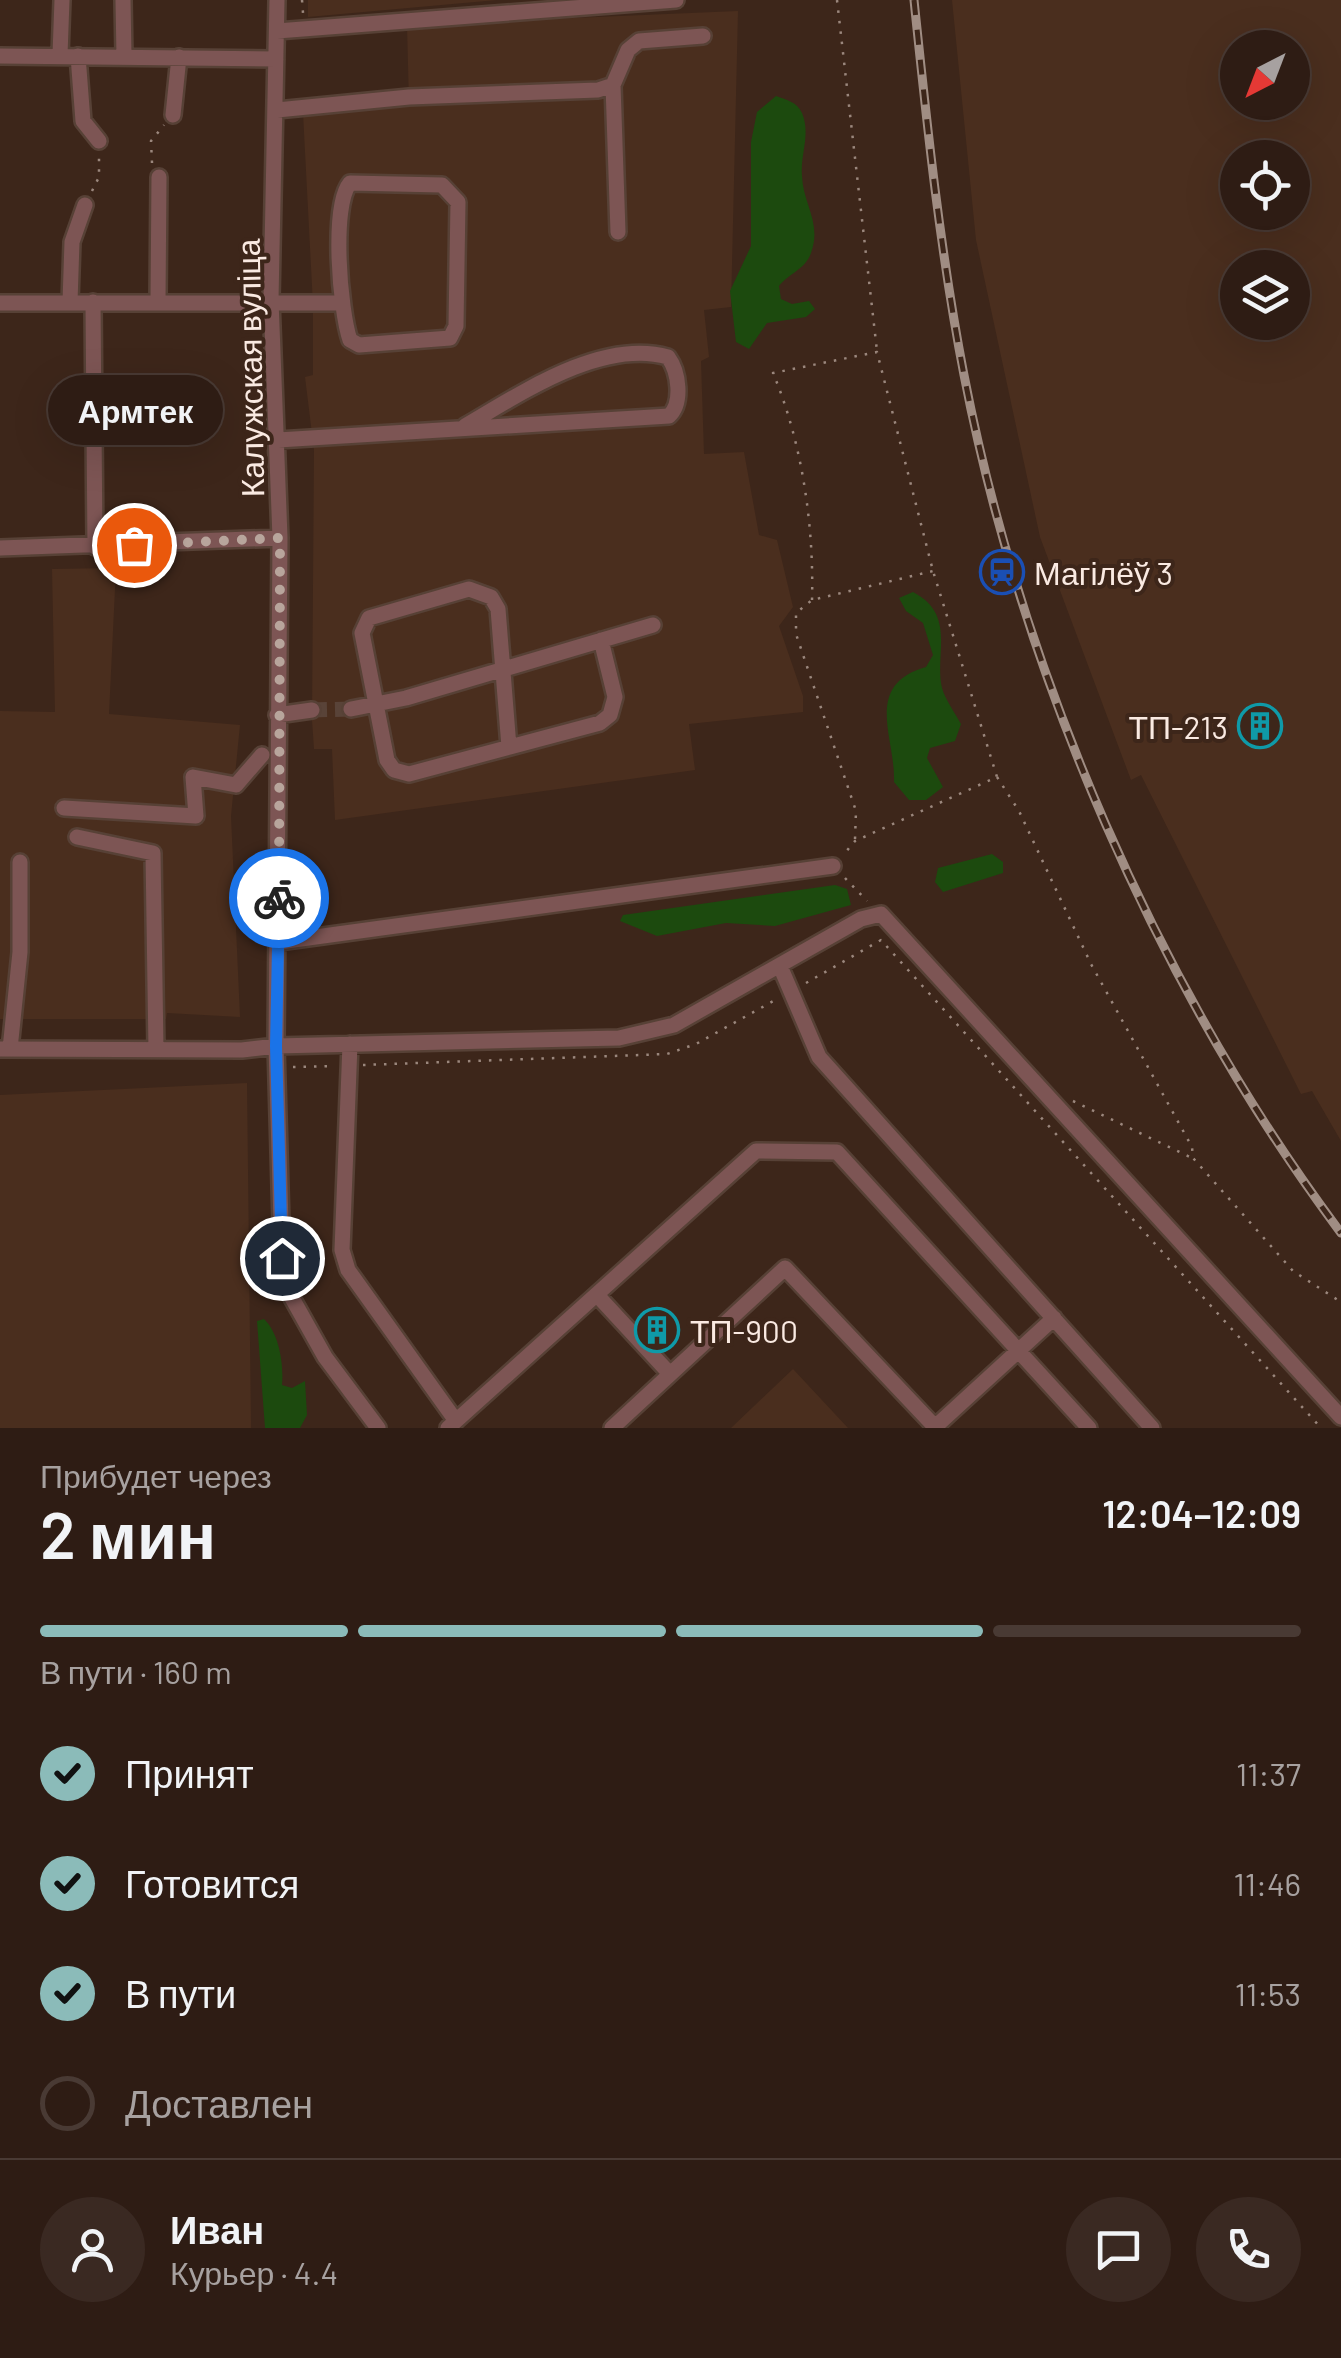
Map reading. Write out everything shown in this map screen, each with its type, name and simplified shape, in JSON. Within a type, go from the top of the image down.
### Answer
[{"type":"street","points":[[60,55],[62,0]]},
{"type":"street","points":[[124,0],[124,56]]},
{"type":"street","name":"Калужская вуліца","points":[[276,0],[271,300],[280,538],[276,1046],[286,1272],[292,1298],[325,1357],[378,1428]]},
{"type":"street","points":[[277,31],[676,0]]},
{"type":"street","points":[[618,232],[613,85],[628,50],[640,42],[704,36]]},
{"type":"street","points":[[0,56],[276,59]]},
{"type":"street","points":[[78,56],[83,121],[99,142]]},
{"type":"street","points":[[173,115],[179,57]]},
{"type":"street","points":[[276,110],[409,97],[560,94],[613,85]]},
{"type":"street","points":[[158,302],[159,177]]},
{"type":"street","points":[[350,183],[442,185],[450,190],[458,202],[456,326],[450,338],[360,345],[350,340],[342,302],[341,200],[350,183]]},
{"type":"street","points":[[70,302],[72,242],[85,205]]},
{"type":"street","points":[[93,302],[96,548]]},
{"type":"street","points":[[0,303],[342,302]]},
{"type":"street","points":[[278,440],[669,416],[677,402],[675,366],[668,357],[654,352],[579,365],[465,426]]},
{"type":"street","points":[[0,548],[96,548],[280,538]]},
{"type":"street","points":[[509,747],[498,608],[491,596],[469,589],[369,618],[362,634],[379,704],[386,760],[394,770],[409,774],[600,723],[610,716],[616,697],[601,640]]},
{"type":"street","points":[[351,708],[379,704],[654,625]]},
{"type":"street","points":[[277,715],[312,710]]},
{"type":"street","points":[[64,808],[196,816],[193,778],[236,784],[262,755]]},
{"type":"street","points":[[76,837],[152,853],[156,1050]]},
{"type":"street","points":[[20,862],[20,952],[5,1049],[242,1050],[619,1038],[674,1025],[861,919],[881,914],[1341,1417]]},
{"type":"street","points":[[279,942],[834,866]]},
{"type":"street","points":[[780,966],[819,1056],[1152,1428]]},
{"type":"street","points":[[350,1044],[345,1260],[452,1424],[756,1152],[837,1152],[1089,1428]]},
{"type":"street","points":[[612,1428],[785,1268],[936,1428],[1054,1318]]},
{"type":"street","points":[[596,1296],[670,1374]]},
{"type":"path","points":[[837,0],[877,352],[932,571],[997,777],[1019,811],[1091,964],[1192,1146],[1193,1158]]},
{"type":"path","points":[[159,177],[152,168],[151,141],[173,115]]},
{"type":"path","points":[[85,205],[99,177],[99,142]]},
{"type":"path","points":[[812,600],[813,553],[790,412],[773,373],[877,352]]},
{"type":"path","points":[[855,841],[856,811],[796,634],[796,613],[812,600],[932,571]]},
{"type":"path","points":[[881,914],[834,866],[855,841],[963,796],[997,777]]},
{"type":"path","points":[[1040,1084],[1193,1158],[1293,1270],[1341,1302]]},
{"type":"shaded area","points":[[308,0],[497,0],[308,17]]},
{"type":"shaded area","points":[[952,0],[1341,0],[1341,1141],[1312,1091],[1301,1094],[1141,775],[1131,780],[1040,537],[976,240]]},
{"type":"shaded area","points":[[738,11],[731,307],[704,310],[709,357],[701,361],[704,454],[744,452],[759,535],[777,540],[793,607],[779,626],[803,696],[803,712],[689,724],[695,770],[335,820],[332,749],[314,749],[312,720],[314,450],[305,377],[313,375],[313,305],[303,113],[409,104],[407,25]]},
{"type":"shaded area","points":[[116,568],[109,714],[240,725],[231,816],[240,1017],[167,1013],[166,1019],[0,1019],[0,711],[55,712],[52,569]]},
{"type":"shaded area","points":[[247,1083],[251,1428],[0,1428],[0,1095]]},
{"type":"shaded area","points":[[793,1369],[848,1428],[731,1428]]},
{"type":"green space","points":[[776,96],[797,106],[805,121],[802,176],[814,232],[808,259],[779,286],[781,299],[792,304],[809,301],[815,309],[806,317],[767,323],[749,349],[736,342],[730,291],[751,246],[751,142],[757,112]]},
{"type":"green space","points":[[913,592],[935,612],[941,636],[942,688],[961,724],[955,741],[930,748],[927,758],[943,787],[926,800],[909,800],[894,782],[887,715],[894,687],[906,675],[926,667],[933,655],[923,623],[906,611],[899,598]]},
{"type":"green space","points":[[992,854],[1003,862],[1003,873],[943,892],[935,882],[938,868]]},
{"type":"green space","points":[[835,885],[847,889],[851,905],[775,926],[726,923],[657,936],[620,921],[623,915]]},
{"type":"green space","points":[[264,1319],[279,1349],[282,1385],[292,1388],[305,1381],[307,1415],[300,1428],[265,1428],[257,1321]]},
{"type":"tunnel","points":[[312,710],[351,709]]},
{"type":"railway","points":[[914,0],[955,328],[989,488],[1022,601],[1106,824],[1157,933],[1213,1038],[1275,1138],[1341,1233]]},
{"type":"way so far","points":[[134,545],[280,538],[279,898]]},
{"type":"place","name":"Армтек","points":[[134,545]]},
{"type":"place","name":"Магілёў 3","points":[[1002,572]]},
{"type":"place","name":"ТП-213","points":[[1260,726]]},
{"type":"place","name":"ТП-900","points":[[657,1330]]},
{"type":"route","points":[[279,898],[276,1046],[282,1258]]}]
